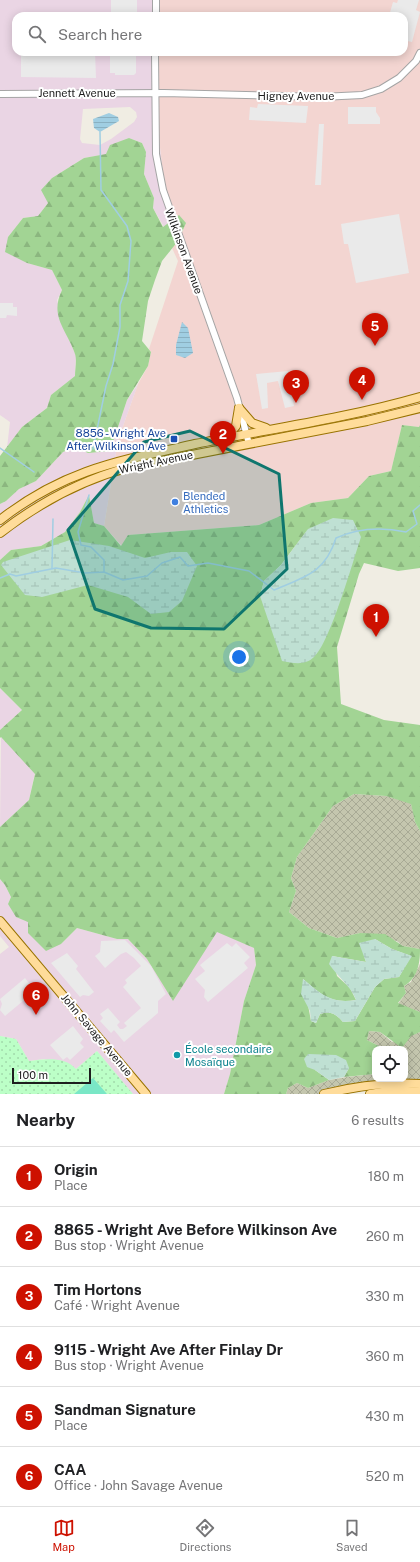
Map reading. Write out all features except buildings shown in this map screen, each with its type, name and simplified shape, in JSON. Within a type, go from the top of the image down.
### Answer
[{"type":"main road","name":"Wright Avenue","points":[[0,520],[28,499],[50,487],[92,469],[116,462],[226,438],[348,414],[420,396]]},
{"type":"main road","points":[[239,408],[252,423],[269,429]]},
{"type":"main road","points":[[226,438],[236,426],[239,408]]},
{"type":"main road","name":"Wright Avenue","points":[[0,533],[53,496],[96,477],[130,467],[367,421],[420,408]]},
{"type":"main road","name":"John Savage Avenue","points":[[0,921],[146,1094]]},
{"type":"main road","points":[[324,1094],[359,1086],[394,1083],[420,1085]]},
{"type":"main road","points":[[370,1094],[395,1090],[420,1092]]},
{"type":"street","points":[[156,0],[156,12]]},
{"type":"street","name":"Higney Avenue","points":[[155,93],[321,97],[362,95],[381,89],[399,78],[416,61],[420,53]]},
{"type":"street","name":"Wilkinson Avenue","points":[[155,56],[156,154],[163,190],[239,408],[249,444]]},
{"type":"street","name":"Jennett Avenue","points":[[0,94],[155,93]]},
{"type":"street","points":[[420,1085],[420,1092]]},
{"type":"highlighted area","points":[[190,431],[279,474],[287,569],[224,629],[151,628],[95,609],[68,530],[144,442]]},
{"type":"shaded area","points":[[0,0],[154,0],[153,12],[12,12],[12,56],[153,56],[152,81],[169,223],[164,227],[153,208],[154,198],[144,174],[146,152],[142,143],[129,138],[107,154],[84,158],[52,178],[48,203],[38,216],[23,218],[8,237],[27,263],[52,270],[62,290],[57,300],[76,356],[75,376],[51,395],[47,408],[22,427],[7,448],[10,422],[0,415]],"holes":[[[130,107],[136,112],[137,117],[134,122],[100,145],[82,143],[80,139],[83,109]]]},
{"type":"shaded area","points":[[111,0],[137,0],[137,12],[111,12]]},
{"type":"shaded area","points":[[154,0],[420,0],[420,425],[419,427],[402,425],[391,471],[369,476],[348,498],[311,503],[259,525],[128,535],[122,546],[104,526],[118,440],[138,384],[148,366],[151,352],[149,349],[178,261],[172,248],[178,241],[178,216],[169,223],[152,81],[153,56],[408,56],[408,12],[153,12]]},
{"type":"shaded area","points":[[398,0],[419,0],[416,10],[420,12],[412,42],[408,41],[408,12],[390,12],[393,2],[397,3]]},
{"type":"shaded area","points":[[21,56],[95,56],[96,78],[21,77]]},
{"type":"shaded area","points":[[110,56],[136,56],[136,73],[134,75],[115,75],[115,73],[110,73]]},
{"type":"shaded area","points":[[258,104],[308,106],[306,123],[249,120],[250,107],[257,108]]},
{"type":"shaded area","points":[[348,107],[376,107],[376,112],[380,118],[380,124],[348,124]]},
{"type":"shaded area","points":[[319,124],[324,124],[321,185],[315,185]]},
{"type":"shaded area","points":[[399,214],[409,273],[356,283],[348,244],[344,244],[341,224]]},
{"type":"shaded area","points":[[0,303],[13,303],[13,307],[17,307],[17,316],[7,315],[6,318],[0,318]]},
{"type":"shaded area","points":[[288,371],[294,406],[285,408],[278,381],[267,383],[268,408],[262,409],[256,374]]},
{"type":"shaded area","points":[[138,384],[118,440],[104,526],[94,523],[89,495],[80,512],[65,532],[41,546],[11,550],[0,560],[0,504],[6,501],[19,489],[36,481],[63,452],[75,447],[88,453],[110,451],[127,400]]},
{"type":"shaded area","points":[[0,688],[22,710],[0,730]]},
{"type":"shaded area","points":[[1,737],[35,773],[29,800],[0,827]]},
{"type":"shaded area","points":[[354,794],[386,796],[411,803],[415,822],[420,831],[420,949],[403,946],[397,941],[360,933],[337,938],[309,928],[289,912],[296,891],[291,878],[297,857],[333,806]]},
{"type":"shaded area","points":[[0,879],[11,897],[8,904],[28,922],[61,944],[77,928],[117,939],[128,939],[147,959],[173,1000],[217,931],[254,948],[256,965],[244,1001],[230,1074],[224,1094],[133,1094],[97,1051],[76,1069],[44,1059],[29,1061],[16,1039],[0,1036],[0,954],[9,947],[0,936]]},
{"type":"shaded area","points":[[125,940],[151,966],[166,994],[158,1001],[158,1013],[124,1042],[114,1030],[111,1033],[100,1021],[103,1018],[100,1014],[108,1008],[120,1022],[117,1025],[120,1029],[127,1026],[124,1023],[141,1008],[123,987],[127,983],[125,980],[141,966],[126,952],[121,954],[105,968],[95,956],[100,952],[101,941]]},
{"type":"shaded area","points":[[227,943],[232,947],[236,943],[250,957],[244,963],[248,968],[208,1002],[204,997],[205,990],[195,979],[205,971],[200,965]]},
{"type":"shaded area","points":[[67,953],[78,966],[76,969],[94,992],[89,996],[83,995],[80,997],[51,963]]},
{"type":"shaded area","points":[[420,964],[420,1012],[398,1004],[406,993],[404,986],[411,982]]},
{"type":"shaded area","points":[[25,978],[35,991],[5,1016],[0,1010],[2,1004],[0,999]]},
{"type":"shaded area","points":[[73,1026],[83,1039],[80,1043],[84,1047],[70,1060],[67,1057],[63,1060],[50,1045]]},
{"type":"shaded area","points":[[369,1031],[380,1032],[392,1042],[420,1032],[420,1089],[352,1089],[337,1094],[286,1094],[288,1088],[297,1083],[308,1088],[329,1080],[372,1074],[372,1082],[408,1082],[408,1046],[379,1046],[367,1040]]},
{"type":"green space","points":[[129,138],[142,143],[146,152],[144,174],[154,198],[153,208],[163,227],[179,215],[186,223],[178,241],[162,261],[148,301],[142,341],[151,352],[148,366],[127,400],[110,451],[88,453],[75,447],[63,452],[36,481],[19,489],[6,501],[0,504],[0,456],[22,427],[47,408],[51,395],[75,376],[76,362],[76,356],[72,345],[58,316],[58,300],[62,290],[52,270],[27,263],[5,252],[8,237],[23,218],[38,216],[48,203],[41,190],[52,178],[84,158],[106,154],[110,145]]},
{"type":"green space","points":[[402,425],[419,427],[420,425],[420,568],[398,571],[364,563],[359,574],[337,647],[341,704],[384,720],[420,725],[420,831],[415,822],[411,804],[386,796],[354,794],[333,806],[297,857],[291,878],[296,891],[289,912],[309,928],[337,938],[360,933],[385,934],[403,946],[420,949],[417,970],[409,983],[404,986],[406,993],[398,1003],[420,1012],[420,1032],[411,1036],[404,1046],[399,1046],[380,1032],[369,1031],[367,1040],[379,1046],[372,1046],[372,1074],[344,1077],[349,1068],[315,1070],[329,1080],[308,1088],[297,1083],[288,1088],[286,1094],[224,1094],[230,1074],[244,1001],[256,965],[254,948],[217,932],[173,1001],[147,959],[128,939],[117,939],[77,928],[61,944],[46,951],[28,933],[28,922],[16,917],[8,904],[11,897],[0,879],[0,827],[29,800],[35,774],[1,737],[0,738],[0,730],[22,710],[0,688],[0,560],[11,550],[41,546],[65,532],[80,512],[89,495],[94,523],[104,526],[121,546],[128,535],[259,525],[311,503],[348,498],[369,476],[391,471]],"holes":[[[308,529],[260,596],[264,581],[281,565]],[[375,939],[392,949],[411,956],[399,977],[384,979],[375,987],[355,1021],[343,1022],[336,1015],[330,1013],[320,1014],[316,1023],[311,1021],[303,979],[315,990],[327,997],[340,1001],[356,1000],[350,988],[337,976],[332,956],[366,962],[364,956]]]},
{"type":"green space","points":[[333,518],[353,520],[361,537],[334,619],[327,636],[314,657],[303,663],[282,661],[260,596],[264,581],[281,565],[308,529]]},
{"type":"green space","points":[[70,540],[109,546],[145,558],[171,552],[187,552],[197,566],[182,601],[169,612],[151,614],[128,597],[88,585],[42,597],[25,595],[1,565],[3,562]]},
{"type":"green space","points":[[375,939],[392,949],[412,956],[399,977],[384,979],[375,987],[355,1021],[343,1022],[336,1015],[327,1013],[320,1014],[316,1023],[311,1021],[310,1011],[301,994],[303,979],[327,997],[340,1001],[356,1000],[348,986],[329,964],[332,956],[366,962],[359,943]]},
{"type":"green space","points":[[0,1036],[16,1039],[29,1061],[48,1059],[60,1060],[76,1069],[97,1051],[133,1094],[0,1094]]},
{"type":"green space","points":[[308,1054],[336,1055],[346,1060],[349,1068],[344,1077],[329,1080],[315,1070],[307,1067],[304,1059]]},
{"type":"green space","points":[[93,1078],[107,1094],[74,1094]]},
{"type":"water","points":[[109,113],[118,117],[119,121],[100,132],[94,128],[93,119]]},
{"type":"water","points":[[182,322],[188,328],[193,353],[185,358],[176,355],[176,345]]},
{"type":"waterway","points":[[93,449],[120,327],[120,305],[128,281],[131,241],[127,226],[101,190],[100,132]]},
{"type":"waterway","points":[[0,448],[34,472]]},
{"type":"waterway","points":[[89,495],[78,532],[81,545],[91,547],[104,560],[104,572]]},
{"type":"waterway","points":[[0,578],[10,574],[16,576],[56,568],[85,573],[104,572],[123,580],[147,576],[162,563],[180,557],[188,566],[208,563],[249,571],[274,590],[304,577],[320,566],[326,559],[336,538],[353,532],[370,529],[388,529],[406,532],[417,524],[413,511],[420,505]]},
{"type":"waterway","points":[[52,568],[53,519]]},
{"type":"place","name":"Sandman Signature","points":[[375,346]]},
{"type":"place","name":"9115 - Wright Ave After Finlay Dr","points":[[362,400]]},
{"type":"place","name":"Tim Hortons","points":[[296,403]]},
{"type":"place","name":"8856 - Wright Ave After Wilkinson Ave","points":[[174,439]]},
{"type":"place","name":"8865 - Wright Ave Before Wilkinson Ave","points":[[223,454]]},
{"type":"place","name":"Blended Athletics","points":[[175,502]]},
{"type":"place","name":"Origin","points":[[376,637]]},
{"type":"place","name":"CAA","points":[[36,1015]]},
{"type":"place","name":"École secondaire Mosaïque","points":[[177,1055]]}]
